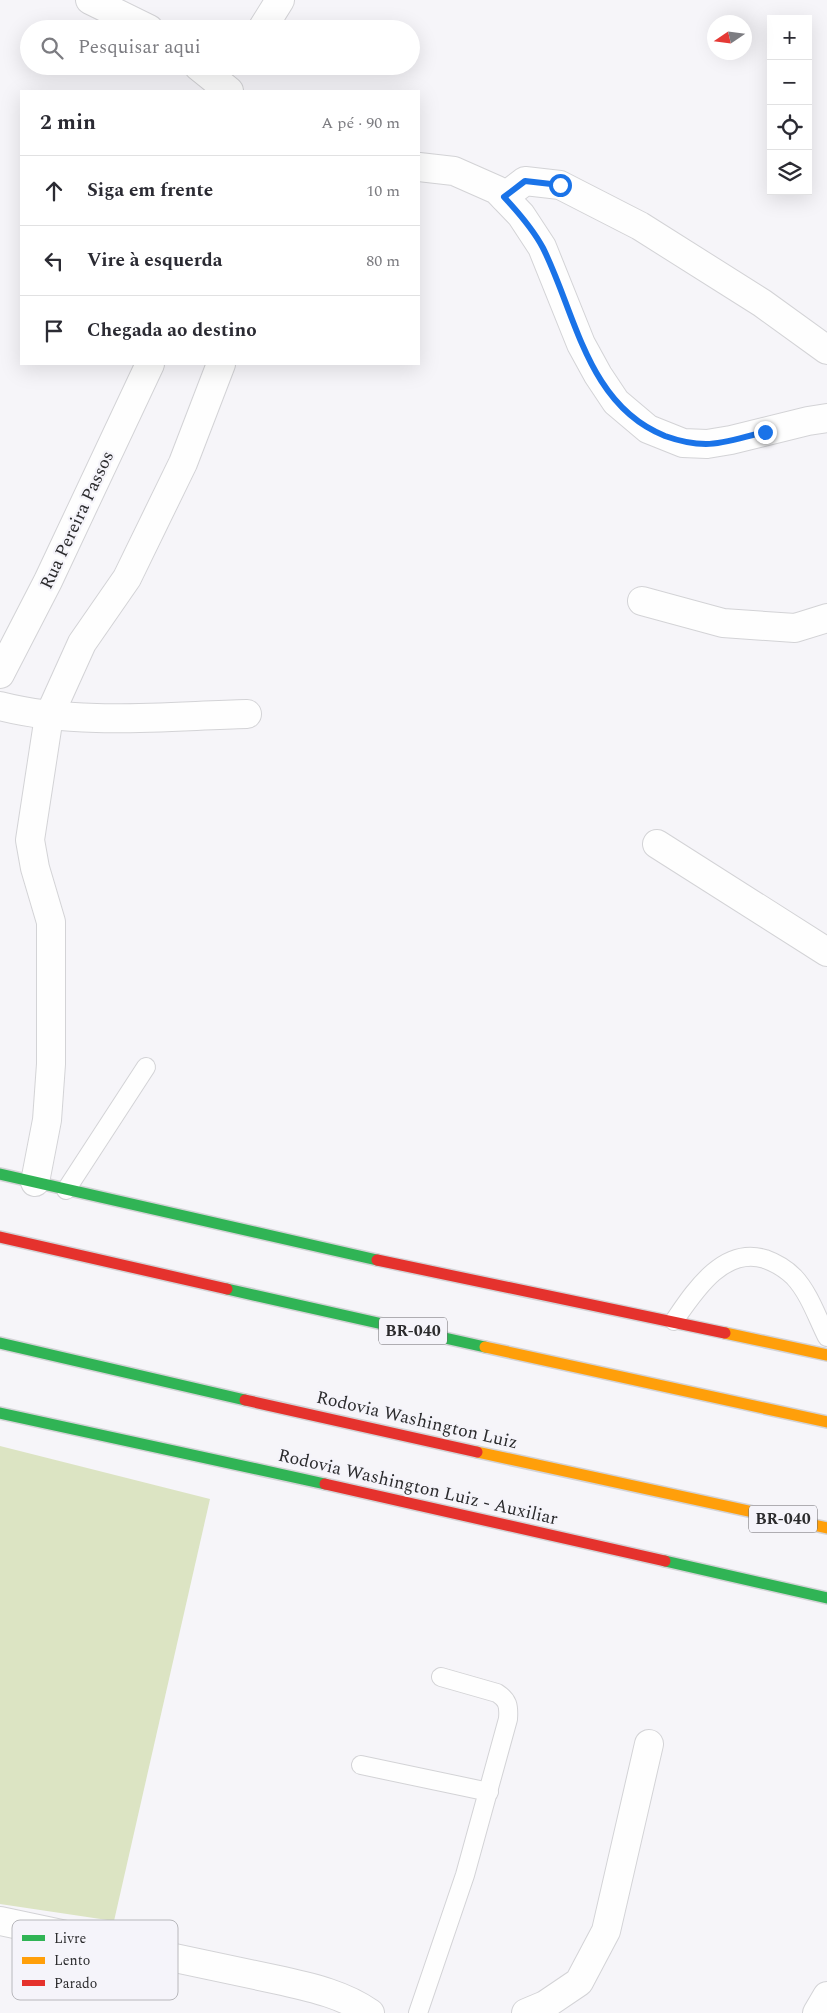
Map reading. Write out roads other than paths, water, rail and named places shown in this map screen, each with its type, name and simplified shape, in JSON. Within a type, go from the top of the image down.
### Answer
[{"type":"highway","points":[[0,1174],[505,1287],[674,1321],[827,1355]]},
{"type":"highway","name":"BR-040","points":[[0,1237],[827,1422]]},
{"type":"highway","name":"Rodovia Washington Luiz","points":[[0,1343],[375,1430],[827,1528]]},
{"type":"highway","name":"Rodovia Washington Luiz - Auxiliar","points":[[0,1413],[171,1449],[827,1598]]},
{"type":"highway","points":[[738,1509],[778,1529]]},
{"type":"street","points":[[90,0],[131,20]]},
{"type":"street","points":[[268,20],[280,0]]},
{"type":"street","points":[[420,167],[454,171],[497,190],[521,216],[542,247],[582,344],[598,375],[616,402],[648,429],[683,443],[707,444],[827,418]]},
{"type":"street","points":[[504,197],[525,181],[560,185],[640,226],[762,303],[827,350]]},
{"type":"street","name":"Rua Pereira Passos","points":[[0,674],[48,581],[150,365]]},
{"type":"street","points":[[36,1182],[47,1120],[51,1064],[51,922],[35,868],[30,840],[49,716],[82,644],[131,570],[183,463],[221,365]]},
{"type":"street","points":[[642,601],[723,623],[796,628],[827,618]]},
{"type":"street","points":[[0,706],[49,716],[91,718],[247,714]]},
{"type":"street","points":[[657,844],[827,952]]},
{"type":"street","points":[[526,2013],[545,2005],[579,1982],[606,1931],[649,1744]]},
{"type":"street","points":[[178,1958],[326,1991],[356,2003],[370,2013]]},
{"type":"street","points":[[816,2013],[827,1996]]},
{"type":"lane","points":[[66,1190],[146,1066]]},
{"type":"lane","points":[[674,1321],[695,1291],[713,1272],[734,1260],[755,1256],[777,1263],[794,1277],[806,1295],[827,1337]]},
{"type":"lane","points":[[418,2013],[465,1875],[489,1792],[508,1719],[509,1707],[505,1698],[497,1693],[441,1677]]},
{"type":"lane","points":[[361,1765],[489,1792]]}]
